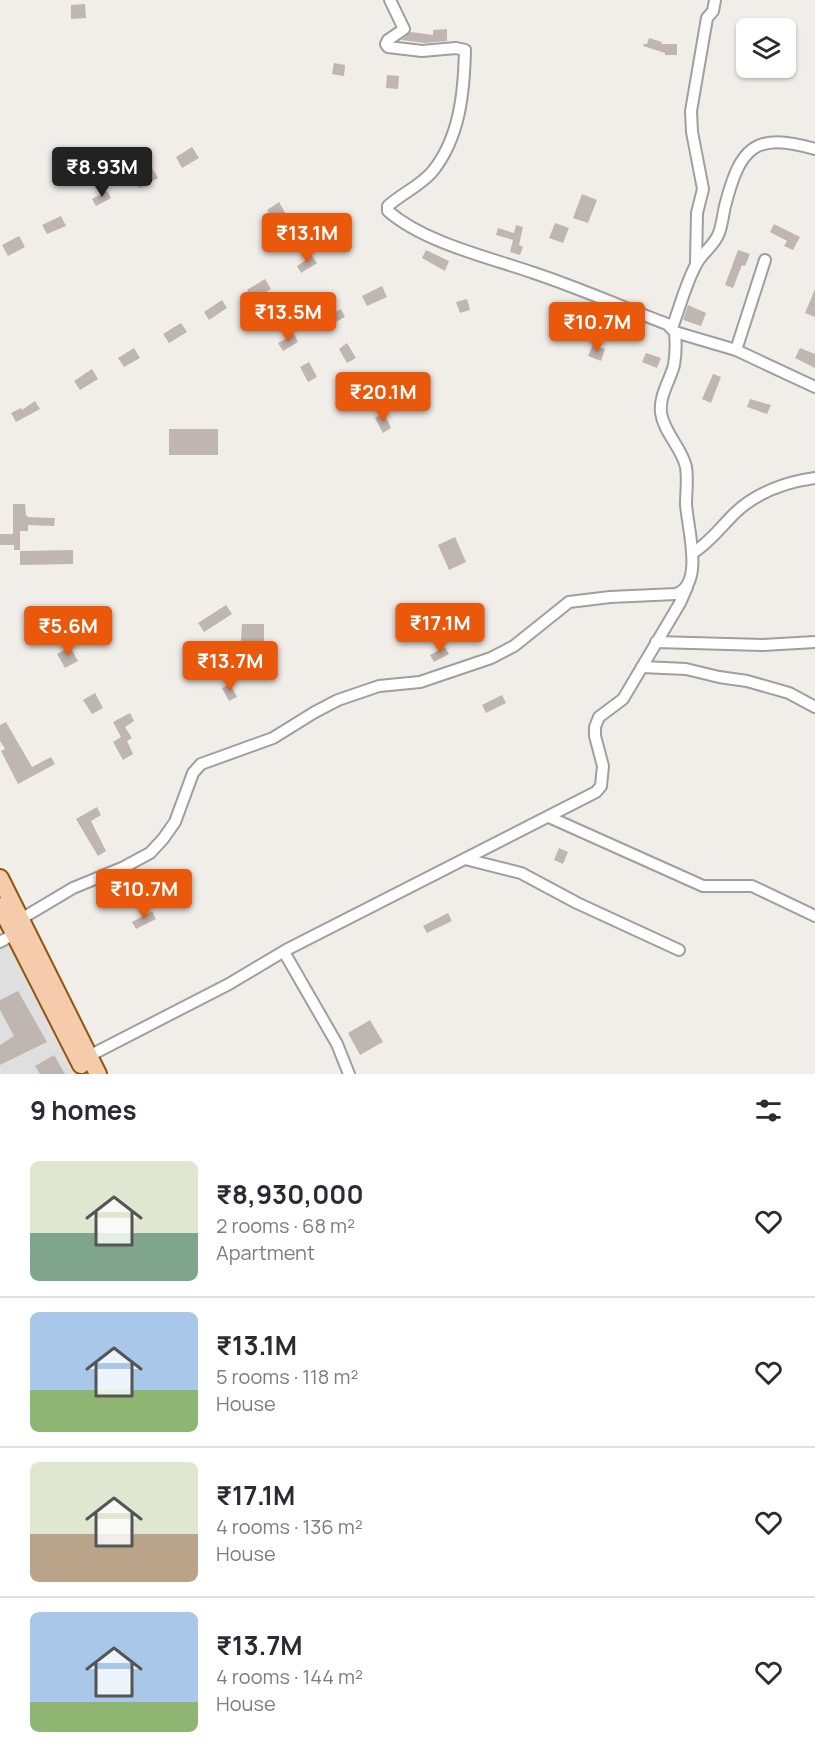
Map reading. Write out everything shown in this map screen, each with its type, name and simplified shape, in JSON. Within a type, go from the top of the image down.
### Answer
[{"type":"main road","points":[[0,878],[12,932],[98,1074]]},
{"type":"main road","points":[[0,906],[86,1074]]},
{"type":"street","points":[[390,0],[404,29],[388,40],[386,44],[388,47],[422,51],[464,48],[465,57],[462,98],[449,145],[432,171],[388,206],[388,211],[414,227],[465,251],[555,280],[673,330],[736,350],[815,387]]},
{"type":"street","points":[[89,1056],[229,984],[284,952],[549,817],[596,792],[601,786],[603,766],[595,727],[599,717],[622,699],[680,603],[690,581],[693,553],[686,506],[686,467],[661,414],[662,397],[674,366],[676,353],[673,330],[696,264],[697,213],[703,189],[692,132],[691,111],[707,18],[713,11],[715,0]]},
{"type":"street","points":[[696,264],[716,241],[734,178],[748,152],[763,143],[770,142],[789,142],[815,149]]},
{"type":"street","points":[[736,350],[765,260]]},
{"type":"street","points":[[693,553],[711,540],[743,506],[759,496],[775,488],[815,478]]},
{"type":"street","points":[[12,932],[72,888],[124,867],[150,853],[175,822],[193,773],[201,764],[273,738],[315,711],[338,700],[379,687],[420,682],[491,658],[514,646],[569,602],[601,597],[676,594],[682,592],[690,581]]},
{"type":"street","points":[[657,642],[763,645],[815,642]]},
{"type":"street","points":[[642,666],[686,669],[747,681],[789,693],[815,707]]},
{"type":"street","points":[[549,817],[703,886],[752,886],[815,916]]},
{"type":"street","points":[[465,859],[521,873],[577,903],[680,950]]},
{"type":"street","points":[[284,952],[342,1054],[349,1074]]},
{"type":"shaded area","points":[[0,925],[76,1074],[0,1074]]},
{"type":"building","points":[[85,4],[86,18],[71,19],[71,5]]},
{"type":"building","points":[[447,29],[447,41],[425,43],[401,40],[411,32],[433,35],[433,30]]},
{"type":"building","points":[[649,38],[662,42],[661,44],[677,44],[677,55],[665,55],[665,53],[643,46],[647,44]]},
{"type":"building","points":[[334,63],[345,65],[344,76],[332,74]]},
{"type":"building","points":[[387,75],[399,76],[398,89],[386,88]]},
{"type":"building","points":[[192,147],[199,158],[182,168],[176,157]]},
{"type":"building","points":[[152,168],[158,178],[139,188],[134,178]]},
{"type":"building","points":[[107,191],[111,198],[96,206],[92,199]]},
{"type":"building","points":[[582,194],[597,200],[588,223],[573,218]]},
{"type":"building","points":[[279,202],[288,218],[276,225],[267,210]]},
{"type":"building","points":[[61,216],[66,226],[47,234],[42,225]]},
{"type":"building","points":[[555,223],[569,228],[563,243],[549,238]]},
{"type":"building","points":[[774,224],[800,237],[793,250],[784,246],[787,241],[770,232]]},
{"type":"building","points":[[516,225],[523,227],[519,245],[523,247],[520,255],[510,252],[513,240],[496,235],[498,228],[514,233]]},
{"type":"building","points":[[19,236],[25,247],[8,256],[2,245]]},
{"type":"building","points":[[426,250],[449,261],[445,271],[422,258]]},
{"type":"building","points":[[738,250],[750,254],[745,266],[742,265],[733,288],[725,285]]},
{"type":"building","points":[[312,256],[317,263],[301,273],[297,266]]},
{"type":"building","points":[[265,279],[271,289],[253,300],[247,290]]},
{"type":"building","points":[[382,286],[387,297],[367,306],[362,296]]},
{"type":"building","points":[[815,289],[815,317],[805,313]]},
{"type":"building","points":[[467,299],[470,310],[460,313],[456,302]]},
{"type":"building","points":[[222,300],[227,308],[209,320],[204,312]]},
{"type":"building","points":[[598,305],[607,309],[603,322],[593,318]]},
{"type":"building","points":[[688,305],[706,313],[701,326],[683,320]]},
{"type":"building","points":[[341,309],[345,317],[328,326],[324,318]]},
{"type":"building","points":[[181,323],[187,332],[169,343],[163,334]]},
{"type":"building","points":[[294,334],[298,342],[283,351],[278,343]]},
{"type":"building","points":[[347,343],[356,358],[347,363],[339,349]]},
{"type":"building","points":[[593,345],[605,349],[601,361],[588,356]]},
{"type":"building","points":[[134,348],[140,358],[124,367],[118,358]]},
{"type":"building","points":[[800,348],[815,354],[815,368],[795,358]]},
{"type":"building","points":[[646,353],[661,358],[657,368],[642,362]]},
{"type":"building","points":[[309,362],[317,377],[308,382],[300,367]]},
{"type":"building","points":[[92,369],[98,379],[80,390],[74,381]]},
{"type":"building","points":[[713,374],[721,377],[711,403],[702,399]]},
{"type":"building","points":[[750,399],[771,405],[767,414],[747,407]]},
{"type":"building","points":[[35,401],[40,409],[16,422],[11,413],[21,408],[22,410]]},
{"type":"building","points":[[384,413],[391,428],[383,433],[375,418]]},
{"type":"building","points":[[169,429],[218,429],[218,455],[169,455]]},
{"type":"building","points":[[13,504],[25,504],[28,517],[55,518],[54,526],[28,525],[28,531],[20,531],[20,550],[14,550],[14,545],[0,545],[0,534],[13,534]]},
{"type":"building","points":[[455,537],[466,562],[449,570],[438,545]]},
{"type":"building","points":[[73,550],[73,564],[20,565],[20,551]]},
{"type":"building","points":[[226,605],[232,614],[204,632],[198,623]]},
{"type":"building","points":[[242,624],[264,624],[264,652],[238,652]]},
{"type":"building","points":[[70,647],[78,661],[65,668],[57,654]]},
{"type":"building","points":[[445,647],[449,654],[434,662],[430,655]]},
{"type":"building","points":[[230,684],[237,697],[229,701],[222,688]]},
{"type":"building","points":[[95,693],[103,708],[92,714],[83,700]]},
{"type":"building","points":[[502,695],[506,703],[486,713],[482,705]]},
{"type":"building","points":[[130,713],[134,721],[125,727],[132,738],[127,741],[133,754],[123,760],[113,742],[121,737],[113,722]]},
{"type":"building","points":[[6,722],[32,767],[51,757],[55,764],[18,784],[1,751],[5,749],[0,741],[0,725]]},
{"type":"building","points":[[97,807],[101,815],[91,821],[106,851],[98,856],[76,819]]},
{"type":"building","points":[[559,848],[568,852],[563,864],[554,860]]},
{"type":"building","points":[[164,885],[168,892],[149,902],[145,896]]},
{"type":"building","points":[[152,911],[156,919],[136,929],[132,922]]},
{"type":"building","points":[[448,913],[452,921],[427,933],[423,926]]},
{"type":"building","points":[[18,991],[47,1042],[0,1065],[0,1045],[14,1036],[0,1010],[0,1000]]},
{"type":"building","points":[[370,1020],[383,1042],[360,1055],[348,1033]]},
{"type":"building","points":[[54,1055],[65,1074],[40,1074],[35,1066]]}]
